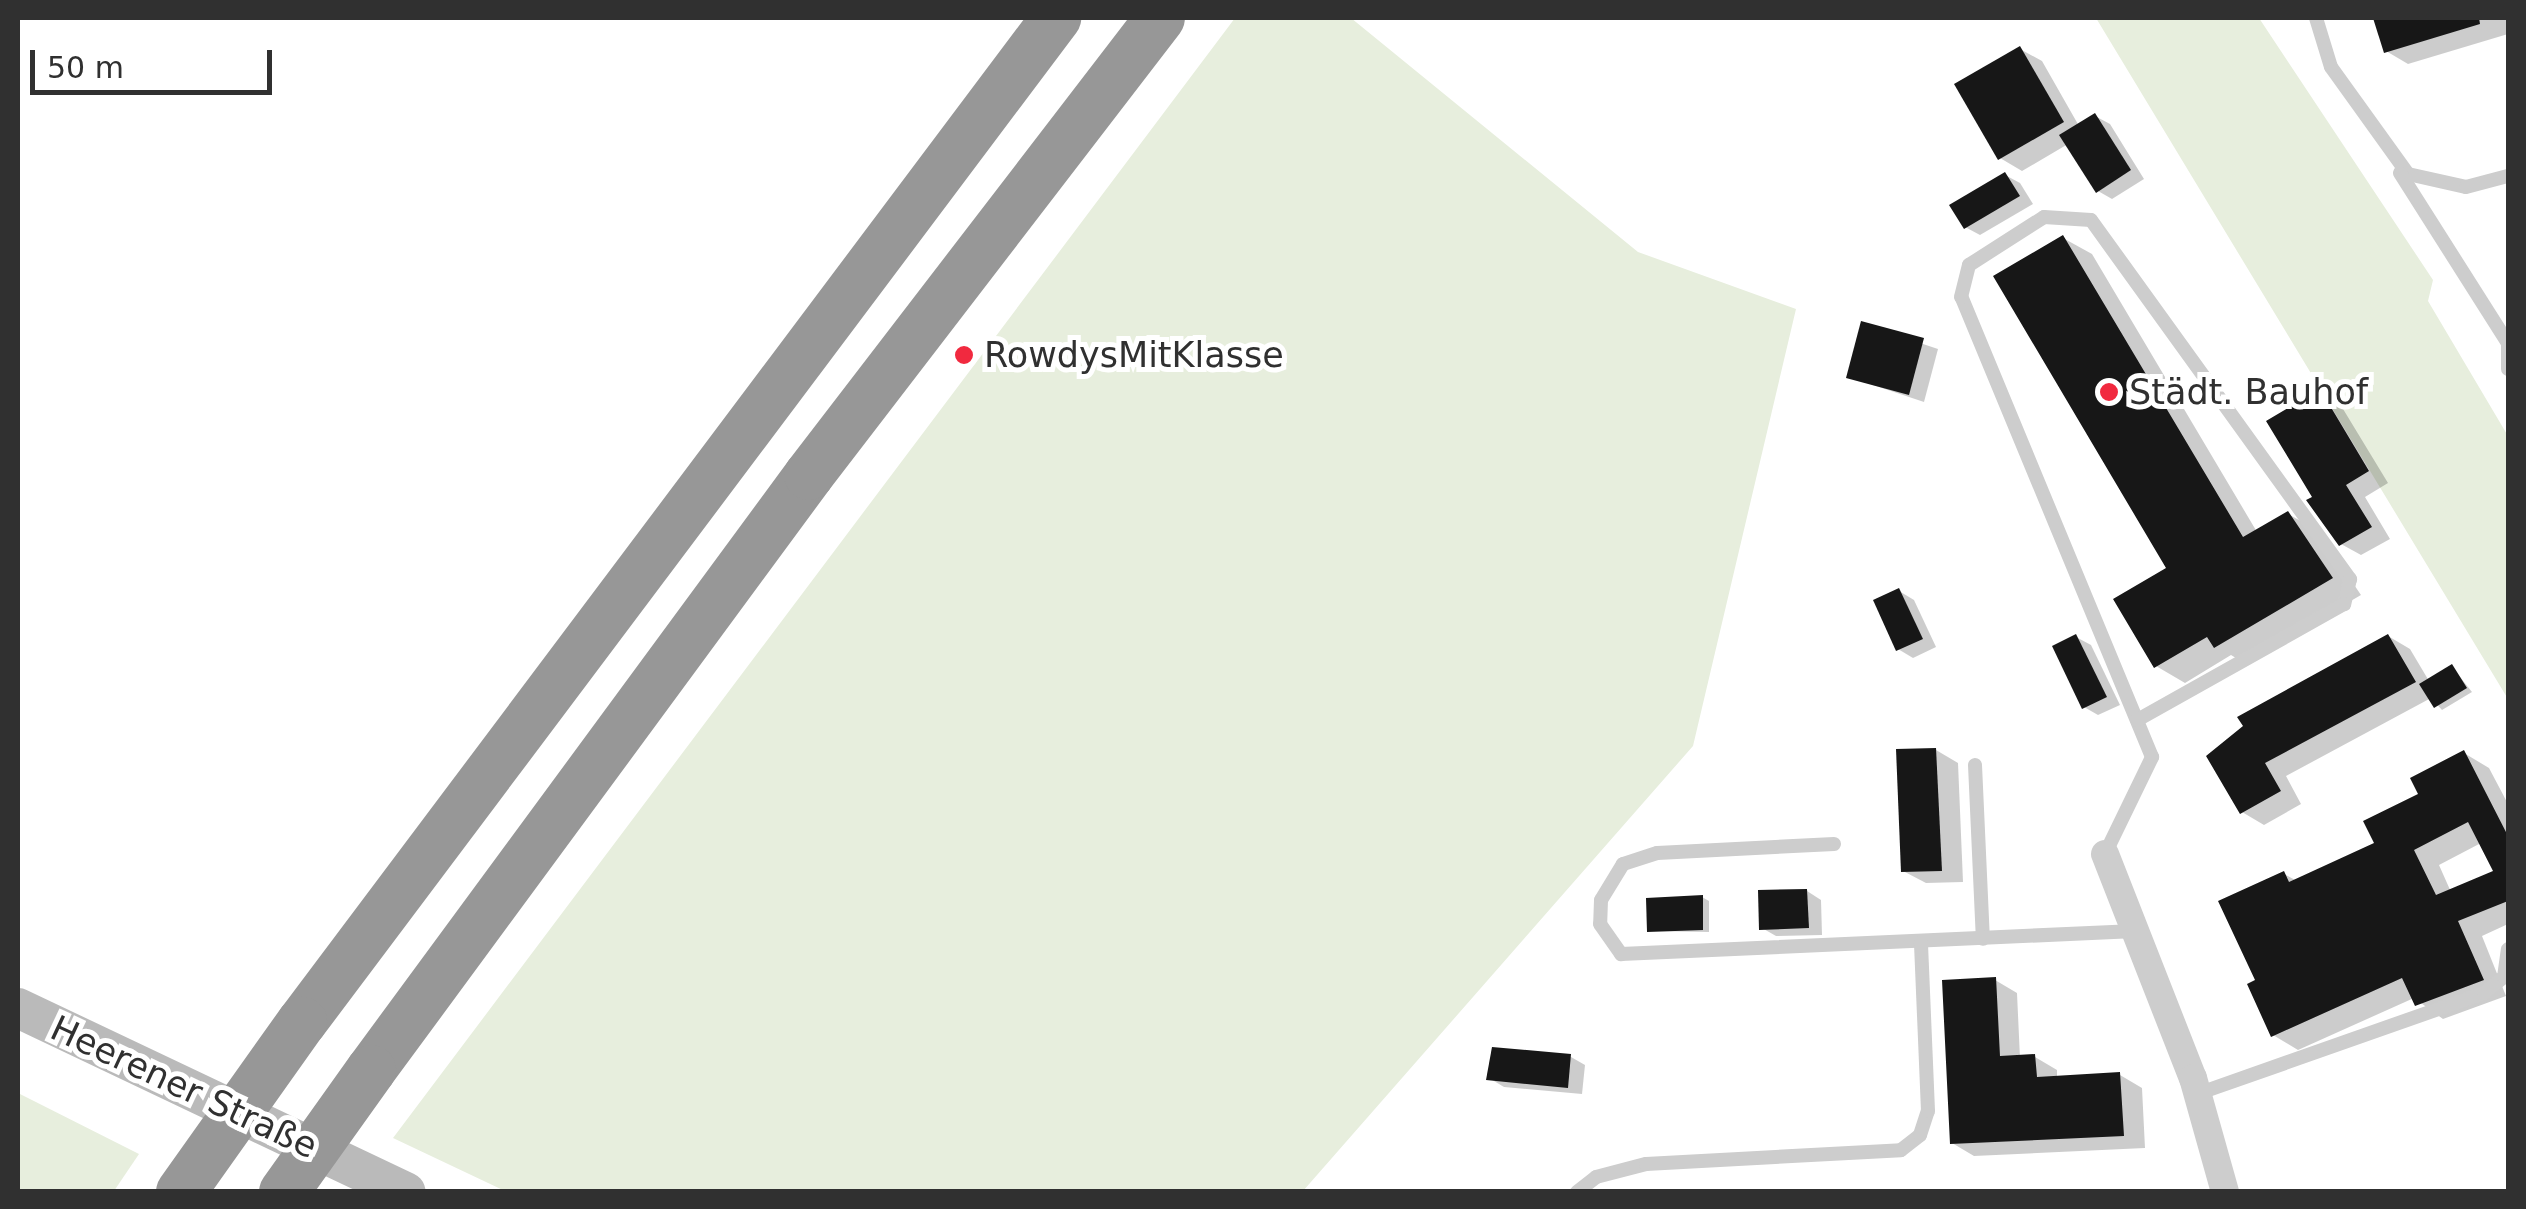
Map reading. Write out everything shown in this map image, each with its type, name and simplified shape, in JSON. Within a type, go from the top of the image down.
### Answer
[{"type":"highway","points":[[182,1192],[302,1022],[1056,18]]},
{"type":"highway","points":[[284,1192],[809,476],[1160,18]]},
{"type":"main road","name":"Heerener Straße","points":[[18,1008],[404,1192]]},
{"type":"street","points":[[2105,854],[2197,1094],[2225,1192]]},
{"type":"lane","points":[[2316,18],[2332,67],[2508,343],[2508,369]]},
{"type":"lane","points":[[2389,155],[2419,180],[2445,186],[2508,176]]},
{"type":"lane","points":[[2105,854],[2152,757],[1961,298],[1970,265],[2044,217],[2091,220],[2350,579],[2344,604],[2137,720]]},
{"type":"lane","points":[[1975,765],[1983,939]]},
{"type":"lane","points":[[1834,844],[1657,853],[1623,864],[1601,900],[1600,924],[1621,954],[2135,931]]},
{"type":"lane","points":[[1576,1192],[1596,1177],[1646,1164],[1901,1150],[1920,1135],[1928,1111],[1920,943]]},
{"type":"lane","points":[[2197,1094],[2484,993],[2504,977],[2508,949]]},
{"type":"green space","points":[[1235,18],[1351,18],[1638,252],[1796,309],[1693,746],[1303,1191],[505,1191],[393,1138]]},
{"type":"green space","points":[[2096,18],[2259,18],[2433,280],[2428,301],[2508,436],[2508,699]]},
{"type":"green space","points":[[18,1093],[139,1154],[114,1191],[18,1191]]},
{"type":"building","points":[[2373,18],[2479,18],[2480,24],[2384,53]]},
{"type":"building","points":[[2020,46],[2064,122],[1998,160],[1954,84]]},
{"type":"building","points":[[2095,113],[2131,170],[2096,193],[2059,135]]},
{"type":"building","points":[[2005,172],[2020,196],[1964,229],[1949,205]]},
{"type":"building","name":"Städt. Bauhof","points":[[2063,235],[2243,537],[2288,511],[2333,578],[2214,648],[2207,637],[2154,668],[2113,599],[2166,568],[1993,276]]},
{"type":"building","points":[[1861,321],[1924,338],[1909,395],[1846,378]]},
{"type":"building","points":[[2320,389],[2369,471],[2346,485],[2372,527],[2339,546],[2306,500],[2312,497],[2266,421]]},
{"type":"building","points":[[1899,588],[1923,639],[1896,651],[1873,600]]},
{"type":"building","points":[[2076,634],[2107,697],[2082,709],[2052,646]]},
{"type":"building","points":[[2388,634],[2416,682],[2265,763],[2281,791],[2240,814],[2206,756],[2243,726],[2237,717]]},
{"type":"building","points":[[2452,664],[2467,688],[2434,708],[2419,684]]},
{"type":"building","points":[[1936,748],[1942,871],[1901,872],[1896,749]]},
{"type":"building","points":[[2464,750],[2508,836],[2508,901],[2458,921],[2484,980],[2415,1006],[2402,978],[2271,1037],[2247,984],[2255,980],[2218,901],[2284,871],[2289,882],[2374,843],[2363,821],[2418,794],[2410,778]],"holes":[[[2468,822],[2493,871],[2436,895],[2414,850]]]},
{"type":"building","points":[[1807,889],[1809,928],[1759,930],[1758,890]]},
{"type":"building","points":[[1703,895],[1703,930],[1647,932],[1646,898]]},
{"type":"building","points":[[1996,977],[2000,1056],[2035,1054],[2037,1077],[2120,1072],[2124,1136],[1950,1144],[1942,980]]},
{"type":"building","points":[[1492,1047],[1571,1054],[1568,1088],[1486,1080]]},
{"type":"place","name":"RowdysMitKlasse","points":[[964,355]]},
{"type":"place","name":"Städt. Bauhof","points":[[2109,392]]}]
